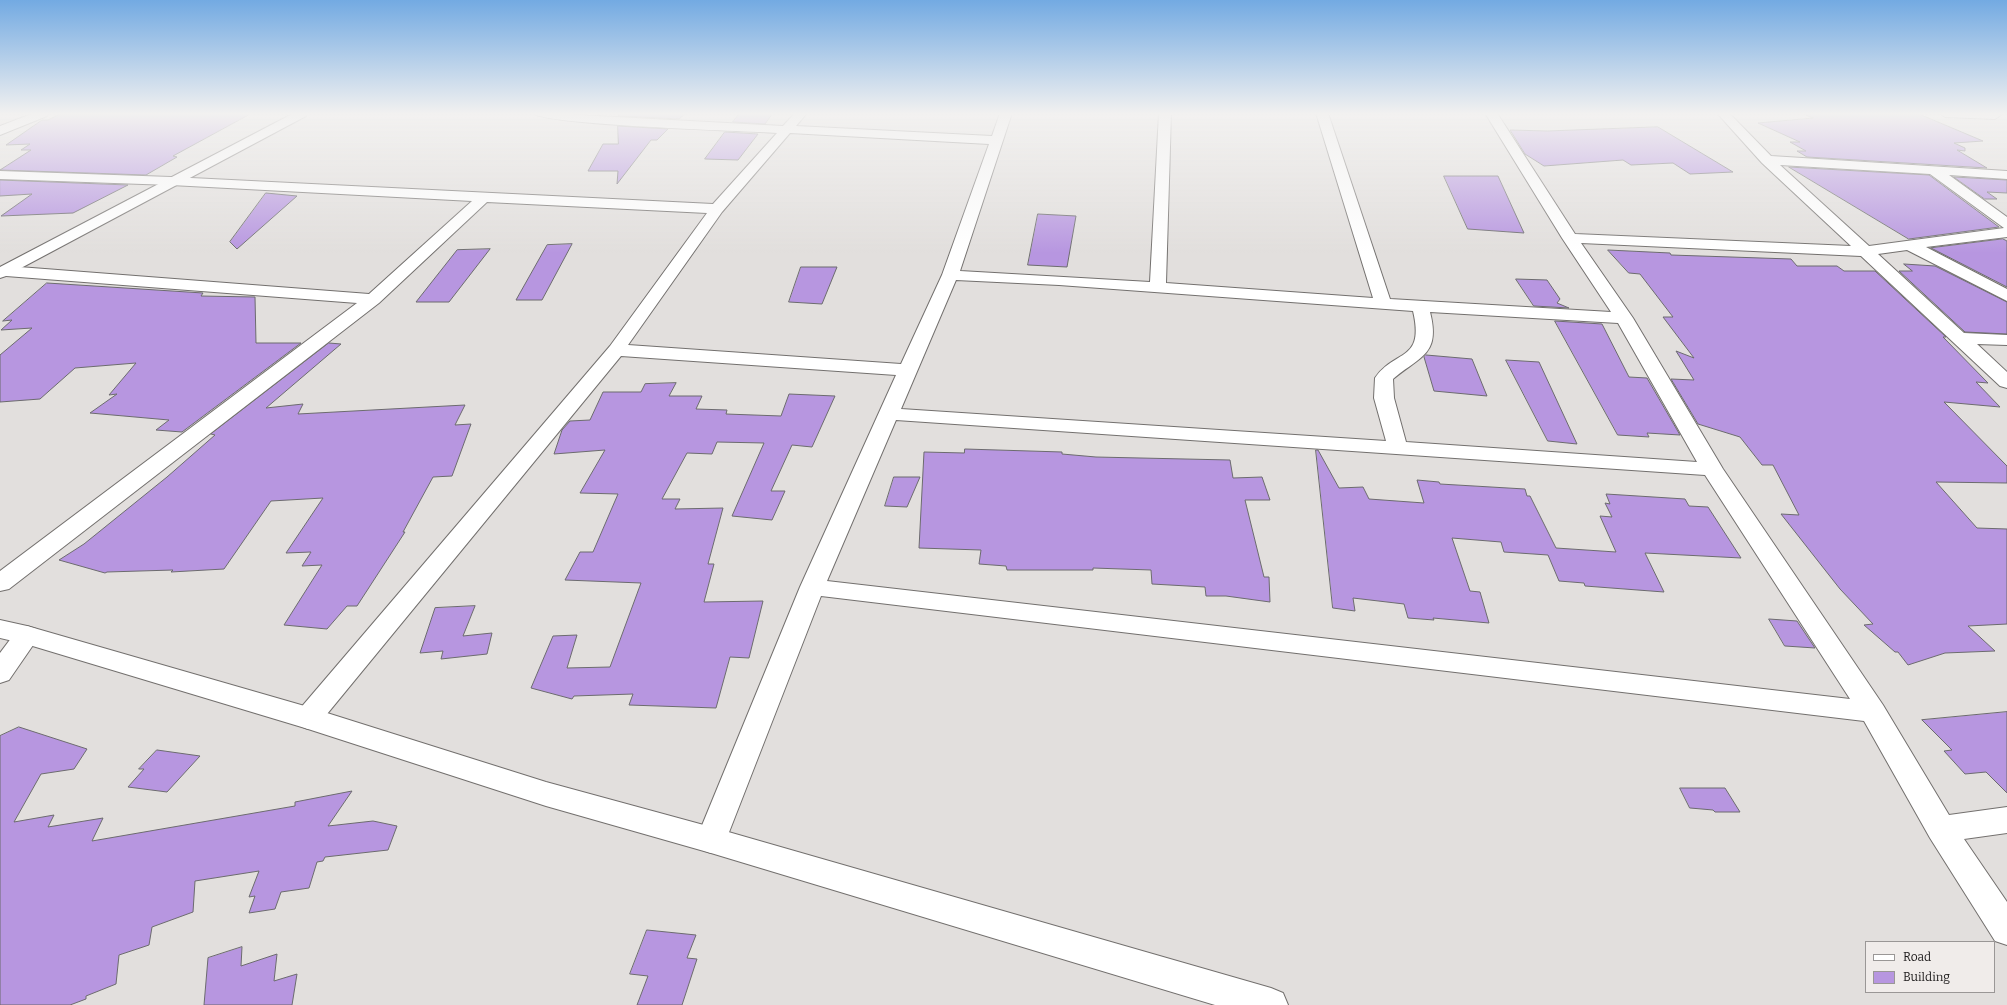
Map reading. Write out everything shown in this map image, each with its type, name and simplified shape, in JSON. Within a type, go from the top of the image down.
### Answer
[{"type":"street","points":[[3,272],[212,160]]},
{"type":"street","points":[[308,718],[616,350],[717,209],[760,160]]},
{"type":"street","points":[[711,840],[812,587],[887,414],[950,275],[988,160]]},
{"type":"street","points":[[1158,288],[1163,160]]},
{"type":"street","points":[[1337,160],[1383,304]]},
{"type":"street","points":[[1521,160],[1570,238],[1624,318],[1712,469],[1873,712],[1941,829],[2007,930]]},
{"type":"street","points":[[1767,160],[2007,174]]},
{"type":"street","points":[[1767,160],[2007,174]]},
{"type":"street","points":[[1767,160],[2007,382]]},
{"type":"street","points":[[1934,170],[2007,224]]},
{"type":"street","points":[[0,175],[171,181],[717,209]]},
{"type":"street","points":[[0,583],[373,299],[484,197]]},
{"type":"street","points":[[1570,238],[1864,251],[2007,232]]},
{"type":"street","points":[[1909,245],[2007,296]]},
{"type":"street","points":[[3,272],[373,299]]},
{"type":"street","points":[[950,275],[1059,280],[1383,304],[1624,318]]},
{"type":"street","points":[[1398,448],[1384,398],[1384,378],[1391,369],[1406,362],[1420,347],[1426,332],[1420,306]]},
{"type":"street","points":[[1959,338],[2007,340]]},
{"type":"street","points":[[616,350],[908,370]]},
{"type":"street","points":[[887,414],[1165,431],[1712,469]]},
{"type":"street","points":[[812,587],[1873,712]]},
{"type":"street","points":[[0,629],[27,635],[308,718],[546,794],[711,840],[1271,1005]]},
{"type":"street","points":[[0,673],[27,635]]},
{"type":"street","points":[[1941,829],[2007,820]]},
{"type":"building","points":[[16,160],[172,160],[146,175],[0,170]]},
{"type":"building","points":[[594,160],[636,160],[617,184],[618,171],[588,171]]},
{"type":"building","points":[[1534,160],[1713,160],[1733,172],[1690,174],[1673,163],[1631,165],[1623,160],[1544,166]]},
{"type":"building","points":[[1854,160],[1974,160],[1987,168]]},
{"type":"building","points":[[1789,167],[1929,175],[1999,227],[1909,239]]},
{"type":"building","points":[[1444,176],[1498,176],[1524,233],[1468,229]]},
{"type":"building","points":[[1954,177],[2007,180],[2007,193],[1987,192],[1997,199],[1985,199]]},
{"type":"building","points":[[0,180],[128,185],[73,213],[1,216],[32,194],[0,196]]},
{"type":"building","points":[[266,193],[297,196],[237,249],[230,242]]},
{"type":"building","points":[[1038,214],[1076,216],[1067,267],[1028,265]]},
{"type":"building","points":[[2003,239],[2007,241],[2007,287],[1931,248]]},
{"type":"building","points":[[572,244],[542,300],[516,300],[547,245]]},
{"type":"building","points":[[490,249],[449,302],[416,302],[457,250]]},
{"type":"building","points":[[1608,250],[1670,253],[1671,255],[1791,259],[1797,266],[1837,266],[1844,271],[1875,271],[1946,337],[1943,337],[1988,383],[1976,382],[2000,407],[1944,402],[2007,466],[2007,483],[1936,482],[1977,528],[2007,529],[2007,624],[1968,626],[1995,651],[1945,653],[1908,665],[1898,652],[1895,652],[1864,625],[1873,624],[1840,589],[1781,514],[1799,515],[1773,465],[1762,465],[1740,437],[1698,424],[1671,379],[1694,380],[1676,351],[1694,358],[1663,317],[1673,317],[1640,274],[1629,273]]},
{"type":"building","points":[[1904,264],[1935,266],[2007,302],[2007,334],[1965,332],[1899,271],[1912,271]]},
{"type":"building","points":[[801,267],[837,267],[822,304],[789,302]]},
{"type":"building","points":[[1516,279],[1547,280],[1560,299],[1557,303],[1569,308],[1534,306]]},
{"type":"building","points":[[47,283],[203,293],[201,296],[255,297],[256,343],[301,343],[182,432],[156,430],[169,420],[90,413],[117,394],[109,395],[136,363],[75,368],[40,399],[0,402],[0,355],[32,328],[1,330],[12,320],[3,321]]},
{"type":"building","points":[[1555,321],[1602,324],[1629,377],[1647,378],[1680,435],[1647,433],[1649,437],[1618,435]]},
{"type":"building","points":[[329,343],[341,344],[266,408],[303,404],[298,414],[465,405],[455,425],[471,424],[452,476],[433,477],[403,532],[405,532],[357,606],[347,606],[327,629],[284,625],[322,565],[302,566],[311,552],[286,553],[323,498],[271,501],[224,569],[171,572],[173,570],[105,573],[59,560],[84,544],[167,477],[215,435],[211,434]]},
{"type":"building","points":[[1426,355],[1472,359],[1487,396],[1434,391],[1424,357]]},
{"type":"building","points":[[1506,360],[1539,362],[1577,444],[1548,441]]},
{"type":"building","points":[[676,383],[669,396],[702,396],[696,409],[727,410],[726,414],[781,416],[789,394],[835,396],[812,447],[792,445],[771,491],[785,491],[772,520],[732,516],[764,443],[717,442],[712,454],[687,453],[662,499],[680,499],[675,509],[723,508],[708,564],[714,564],[704,602],[763,601],[749,658],[730,657],[716,708],[629,705],[633,694],[574,696],[572,699],[531,688],[553,636],[577,635],[567,668],[610,667],[641,583],[565,580],[580,552],[593,552],[618,494],[580,493],[605,450],[554,454],[562,430],[570,421],[590,420],[603,392],[641,392],[645,384]]},
{"type":"building","points":[[965,449],[1062,452],[1062,454],[1096,457],[1230,460],[1233,478],[1262,477],[1270,500],[1245,500],[1264,577],[1269,577],[1270,602],[1226,596],[1206,596],[1205,587],[1152,584],[1151,570],[1093,568],[1093,570],[1007,570],[1006,566],[979,564],[981,550],[919,548],[924,452],[964,453]]},
{"type":"building","points":[[1316,450],[1318,450],[1339,488],[1363,487],[1369,499],[1424,503],[1417,480],[1439,482],[1440,484],[1525,489],[1527,496],[1530,496],[1556,548],[1616,552],[1600,516],[1612,517],[1605,503],[1610,504],[1606,494],[1685,499],[1689,506],[1708,507],[1741,558],[1645,553],[1664,592],[1585,586],[1584,583],[1559,581],[1548,555],[1504,552],[1501,542],[1452,538],[1470,591],[1480,592],[1489,623],[1433,618],[1434,620],[1408,618],[1404,604],[1353,598],[1355,611],[1333,608]]},
{"type":"building","points":[[894,477],[920,477],[907,507],[885,506]]},
{"type":"building","points":[[475,606],[463,636],[492,633],[487,654],[441,659],[443,651],[420,653],[435,608]]},
{"type":"building","points":[[1769,619],[1797,621],[1815,648],[1785,646]]},
{"type":"building","points":[[2007,712],[2007,793],[1986,772],[1965,774],[1944,751],[1952,750],[1922,720]]},
{"type":"building","points":[[19,727],[87,749],[74,769],[41,774],[14,822],[54,815],[48,827],[103,818],[92,841],[295,806],[295,802],[352,791],[328,826],[373,821],[397,826],[388,850],[325,857],[323,861],[317,862],[309,888],[281,892],[275,909],[249,913],[255,896],[249,897],[259,871],[195,881],[193,912],[152,927],[149,945],[119,955],[116,984],[86,996],[86,999],[70,1005],[0,1005],[0,736]]},
{"type":"building","points":[[157,750],[200,756],[167,792],[128,787],[144,769],[139,769]]},
{"type":"building","points":[[1680,788],[1725,788],[1740,812],[1715,812],[1713,810],[1690,808]]},
{"type":"building","points":[[647,930],[696,935],[687,958],[697,959],[682,1005],[637,1005],[648,976],[630,974]]},
{"type":"building","points":[[242,947],[241,966],[277,954],[274,981],[297,974],[292,1005],[204,1005],[208,958]]}]
